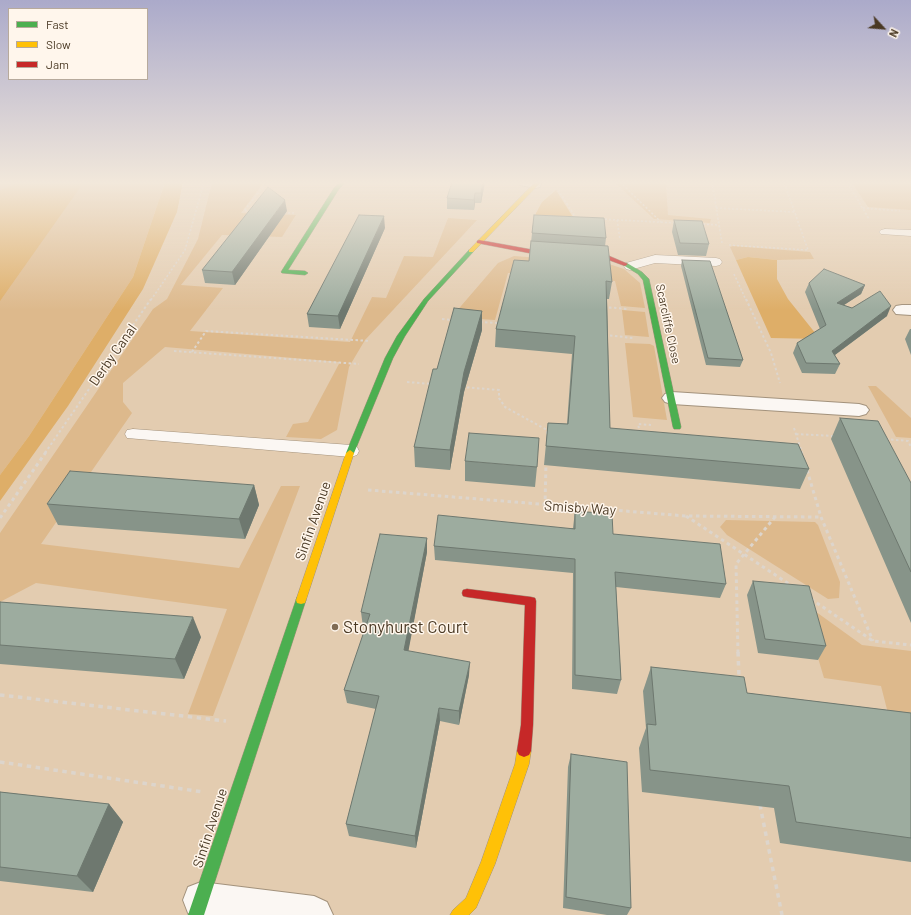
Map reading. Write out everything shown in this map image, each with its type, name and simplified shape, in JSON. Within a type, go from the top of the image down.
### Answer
[{"type":"street","points":[[304,273],[284,272],[314,225]]},
{"type":"street","name":"Sinfin Avenue","points":[[199,908],[235,796],[340,488],[351,451],[379,380],[397,344],[426,300],[495,225]]},
{"type":"street","name":"Scarcliffe Close","points":[[479,242],[534,252],[607,258],[630,266],[646,279],[677,427]]},
{"type":"street","points":[[672,398],[859,410]]},
{"type":"street","points":[[458,915],[471,903],[488,864],[522,764],[528,726],[531,601],[467,593]]},
{"type":"street","points":[[199,908],[314,915]]},
{"type":"lane","points":[[885,232],[911,233]]},
{"type":"lane","points":[[630,266],[655,259],[716,262]]},
{"type":"lane","points":[[133,434],[351,451]]},
{"type":"path","name":"Derby Canal","points":[[0,518],[185,250],[192,225]]},
{"type":"path","points":[[712,225],[719,225]]},
{"type":"path","points":[[722,244],[808,250],[799,225]]},
{"type":"path","points":[[872,225],[876,231],[885,232]]},
{"type":"path","points":[[601,307],[653,310]]},
{"type":"path","points":[[414,317],[459,320]]},
{"type":"path","points":[[474,321],[505,323]]},
{"type":"path","points":[[192,352],[206,331],[361,340],[397,344]]},
{"type":"path","points":[[599,334],[613,337]]},
{"type":"path","points":[[174,351],[385,367]]},
{"type":"path","points":[[379,380],[435,385]]},
{"type":"path","points":[[459,386],[499,390],[499,398],[505,407],[547,430],[547,437]]},
{"type":"path","points":[[632,434],[640,434],[638,424],[677,427]]},
{"type":"path","points":[[796,434],[836,436]]},
{"type":"path","points":[[884,439],[908,441],[911,447]]},
{"type":"path","points":[[545,506],[546,460]]},
{"type":"path","name":"Smisby Way","points":[[340,488],[545,506],[686,516],[820,516]]},
{"type":"path","points":[[686,516],[796,589]]},
{"type":"path","points":[[740,686],[737,671],[736,564],[775,516]]},
{"type":"path","points":[[809,597],[873,641],[911,644]]},
{"type":"path","points":[[0,695],[259,725]]},
{"type":"path","points":[[0,762],[235,796]]},
{"type":"path","points":[[760,802],[769,856],[782,915]]},
{"type":"shaded area","points":[[0,225],[151,225],[133,277],[29,436],[0,475]]},
{"type":"shaded area","points":[[0,225],[54,225],[0,301]]},
{"type":"shaded area","points":[[151,225],[171,225],[143,289],[68,406],[0,501],[0,475],[29,436],[133,277]]},
{"type":"shaded area","points":[[202,225],[290,225],[282,237],[222,235],[181,285],[223,288],[190,331],[350,342],[372,297],[386,298],[404,256],[433,257],[445,225],[473,225],[365,340],[349,367],[337,430],[321,439],[286,437],[293,424],[308,422],[340,362],[165,347],[123,383],[123,402],[132,413],[41,544],[239,568],[281,486],[300,486],[213,716],[188,714],[227,609],[36,583],[0,602],[0,533],[153,309],[167,299],[198,239]]},
{"type":"shaded area","points":[[730,247],[810,252],[814,259],[777,260],[748,257],[736,260]]},
{"type":"shaded area","points":[[514,256],[606,263],[624,269],[640,283],[645,308],[621,306],[615,281],[508,273],[495,320],[463,318],[455,313],[498,263]]},
{"type":"shaded area","points":[[748,257],[777,260],[777,279],[788,299],[820,339],[771,338],[736,260]]},
{"type":"shaded area","points":[[622,310],[645,312],[649,337],[625,335]]},
{"type":"shaded area","points":[[625,343],[650,344],[654,346],[667,420],[633,417]]},
{"type":"shaded area","points":[[868,386],[876,386],[911,418],[911,438],[896,437]]},
{"type":"shaded area","points":[[726,520],[815,522],[818,525],[840,582],[839,598],[828,599],[727,535],[720,527]]},
{"type":"shaded area","points":[[801,601],[862,645],[911,651],[911,731],[892,729],[881,686],[824,678]]},
{"type":"building","points":[[238,225],[267,225],[232,272],[202,270]]},
{"type":"building","points":[[354,225],[380,225],[338,316],[307,314]]},
{"type":"building","points":[[533,225],[605,225],[606,238],[532,233]]},
{"type":"building","points":[[675,225],[703,225],[709,244],[680,243]]},
{"type":"building","points":[[531,241],[608,246],[612,282],[606,281],[610,428],[798,444],[809,469],[546,446],[548,423],[568,424],[575,336],[496,329],[514,260],[529,261]]},
{"type":"building","points":[[682,260],[710,261],[743,360],[708,358]]},
{"type":"building","points":[[824,269],[865,285],[837,303],[852,308],[880,291],[891,306],[832,351],[840,364],[806,363],[797,343],[826,325],[809,283]]},
{"type":"building","points":[[454,308],[482,311],[464,372],[450,450],[414,447],[433,369],[437,369]]},
{"type":"building","points":[[840,418],[878,421],[911,483],[911,572]]},
{"type":"building","points":[[469,433],[539,438],[537,467],[465,461]]},
{"type":"building","points":[[70,471],[254,485],[239,519],[47,504]]},
{"type":"building","points":[[575,511],[612,514],[613,534],[720,544],[726,584],[615,572],[621,680],[575,675],[575,559],[434,546],[438,515],[575,529]]},
{"type":"building","points":[[380,534],[427,538],[404,650],[470,662],[459,711],[439,708],[415,836],[346,824],[379,696],[344,690],[370,614],[361,612]]},
{"type":"building","points":[[753,581],[809,586],[826,646],[765,639]]},
{"type":"building","points":[[0,602],[193,617],[175,659],[0,645]]},
{"type":"building","points":[[651,667],[744,677],[747,693],[911,713],[911,838],[796,822],[789,786],[650,770],[647,724],[656,725]]},
{"type":"building","points":[[571,754],[627,762],[631,908],[566,897]]},
{"type":"building","points":[[0,792],[109,804],[77,876],[0,867]]},
{"type":"traffic: fast","points":[[305,273],[284,272],[314,225]]},
{"type":"traffic: fast","points":[[350,453],[389,358],[401,336],[426,300],[471,251]]},
{"type":"traffic: fast","points":[[625,264],[640,273],[646,279],[677,427]]},
{"type":"traffic: fast","points":[[196,915],[301,600]]},
{"type":"traffic: slow","points":[[471,251],[497,225]]},
{"type":"traffic: slow","points":[[301,600],[350,453]]},
{"type":"traffic: slow","points":[[458,915],[471,903],[488,864],[522,764],[524,751]]},
{"type":"traffic: jam","points":[[479,242],[534,252],[607,257],[625,264]]},
{"type":"traffic: jam","points":[[467,593],[531,601],[527,725],[524,751]]},
{"type":"place","name":"Stonyhurst Court","points":[[335,627]]}]
